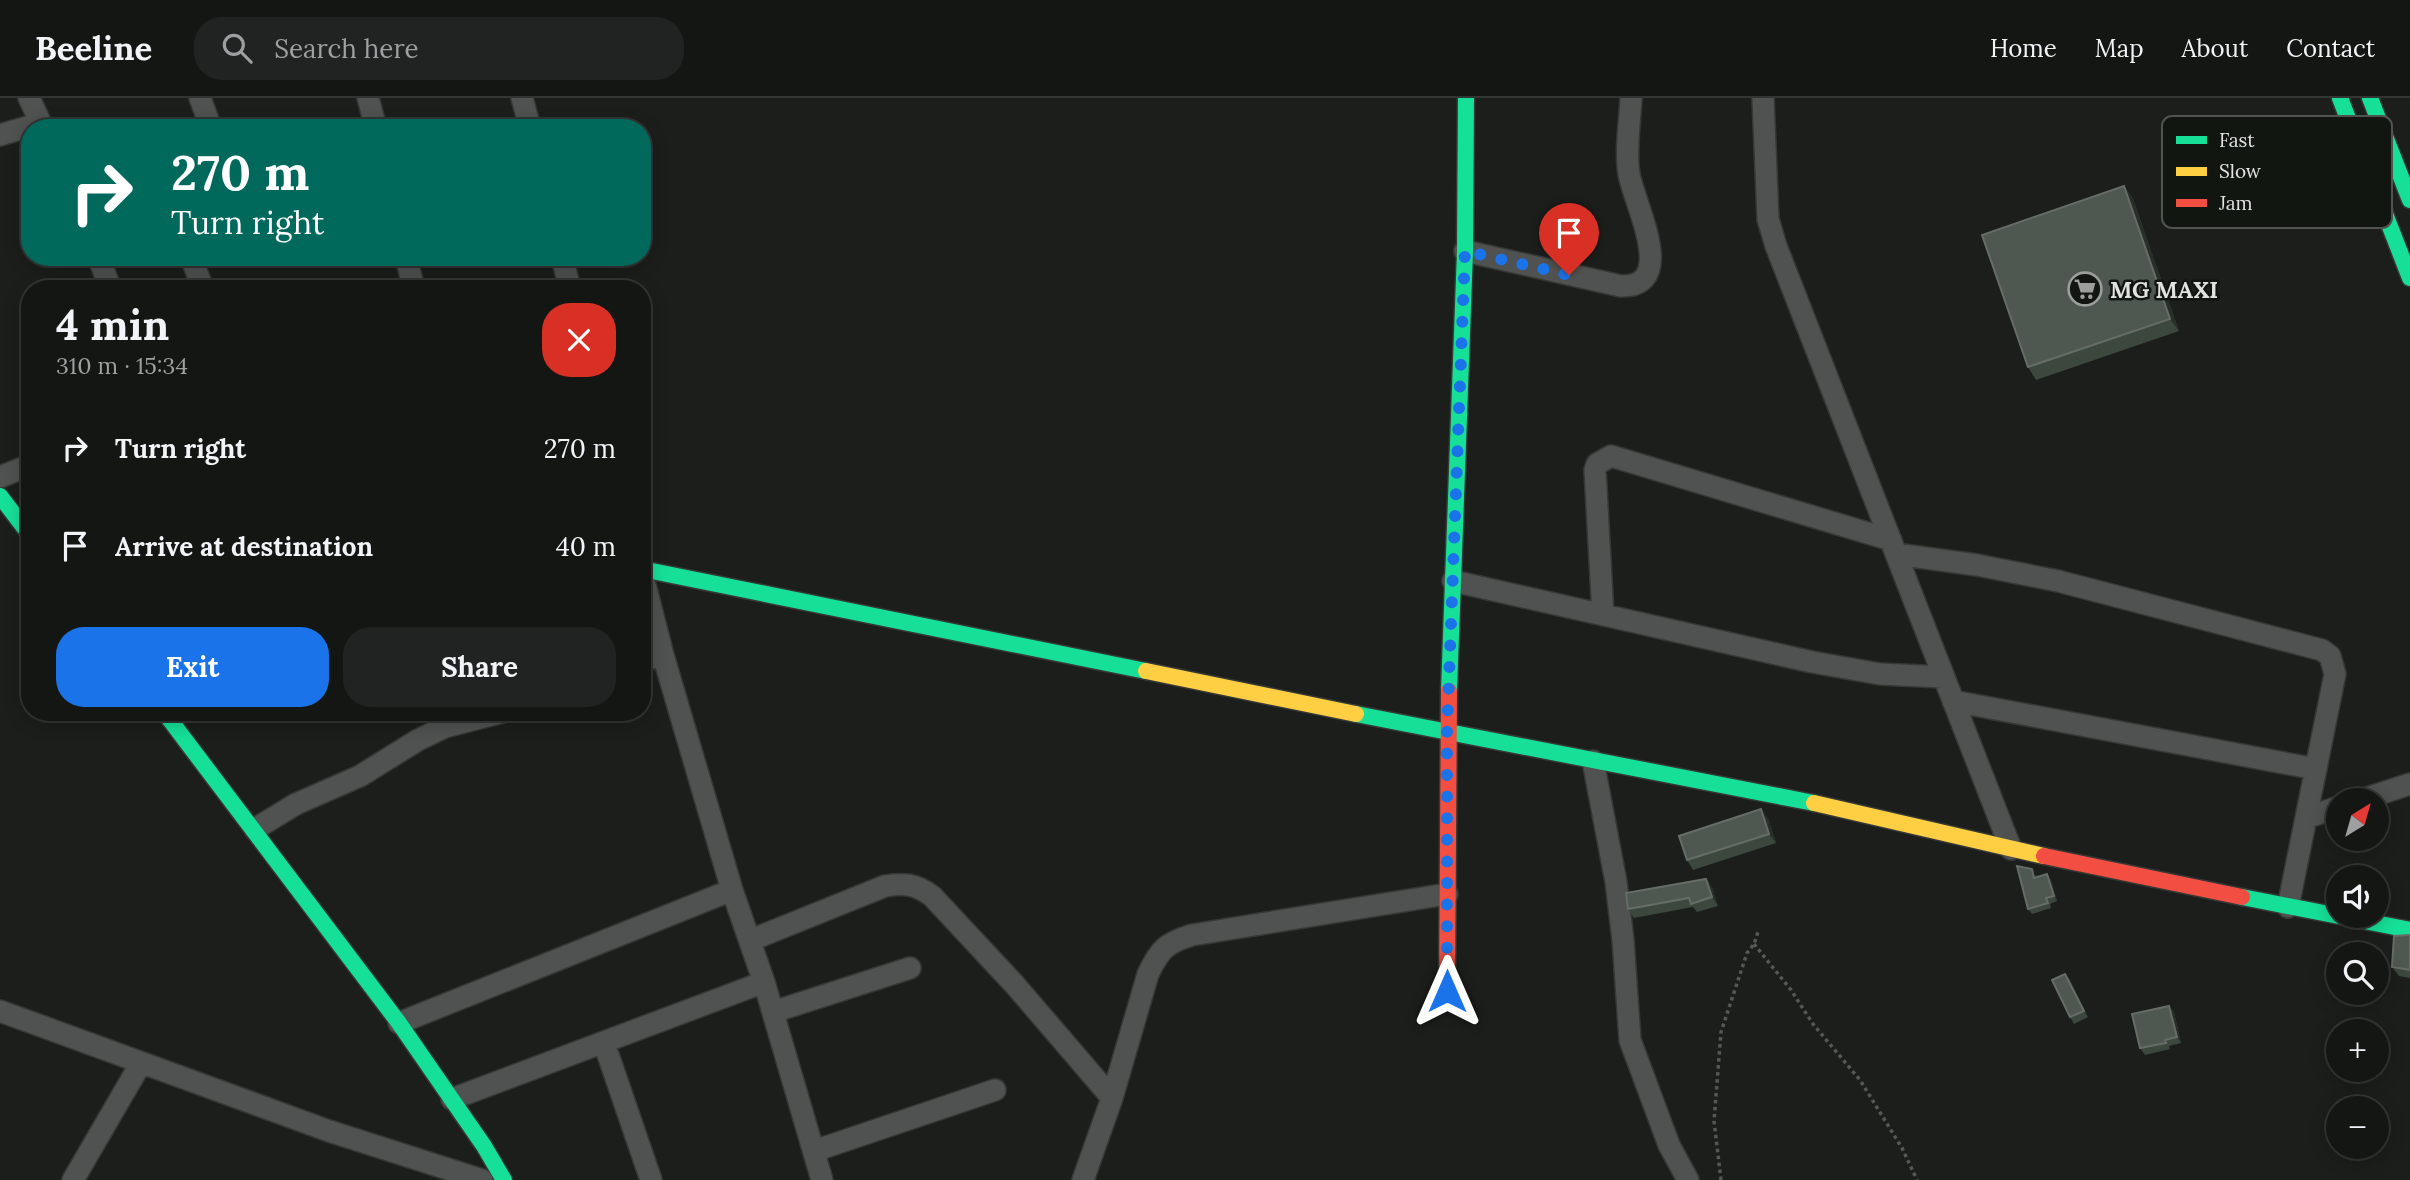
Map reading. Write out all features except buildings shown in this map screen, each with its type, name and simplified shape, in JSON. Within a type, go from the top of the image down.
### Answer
[{"type":"street","points":[[29,98],[39,119]]},
{"type":"street","points":[[200,98],[208,119]]},
{"type":"street","points":[[369,98],[374,119]]},
{"type":"street","points":[[522,98],[528,119]]},
{"type":"street","points":[[1447,991],[1447,732],[1465,251],[1466,98]]},
{"type":"street","points":[[1465,251],[1621,286],[1634,286],[1644,281],[1650,268],[1651,254],[1629,173],[1631,98]]},
{"type":"street","points":[[1763,98],[1768,219],[2011,849]]},
{"type":"street","points":[[2340,98],[2347,116]]},
{"type":"street","points":[[2370,98],[2377,116]]},
{"type":"street","points":[[0,135],[21,130]]},
{"type":"street","points":[[2392,154],[2410,200]]},
{"type":"street","points":[[2391,228],[2410,278]]},
{"type":"street","points":[[1603,615],[1595,470],[1597,464],[1611,456],[1894,547],[2058,581],[2322,650],[2330,656],[2335,674],[2288,907]]},
{"type":"street","points":[[0,477],[21,469]]},
{"type":"street","points":[[0,496],[21,523]]},
{"type":"street","points":[[651,573],[1593,761],[1684,776],[1875,816],[2011,849],[2410,930]]},
{"type":"street","points":[[1452,581],[1812,663],[1880,674],[1943,677]]},
{"type":"street","points":[[653,657],[751,940],[822,1180]]},
{"type":"street","points":[[1953,701],[2316,769]]},
{"type":"street","points":[[171,721],[399,1023],[504,1180]]},
{"type":"street","points":[[255,829],[296,804],[360,776],[418,740],[445,727],[468,721]]},
{"type":"street","points":[[1593,761],[1616,882],[1630,1040],[1669,1145],[1688,1180]]},
{"type":"street","points":[[2389,791],[2410,784]]},
{"type":"street","points":[[2306,818],[2326,811]]},
{"type":"street","points":[[751,940],[885,886],[902,883],[919,886],[932,896],[1015,985],[1112,1098]]},
{"type":"street","points":[[399,1023],[732,890]]},
{"type":"street","points":[[1083,1180],[1112,1098],[1149,974],[1157,956],[1170,942],[1192,935],[1447,894]]},
{"type":"street","points":[[773,1012],[909,968]]},
{"type":"street","points":[[452,1099],[764,982]]},
{"type":"street","points":[[0,1011],[329,1131],[482,1180]]},
{"type":"street","points":[[604,1043],[651,1180]]},
{"type":"street","points":[[73,1180],[141,1063]]},
{"type":"street","points":[[814,1151],[995,1090]]},
{"type":"path","points":[[1721,1180],[1714,1121],[1721,1032],[1747,953],[1758,932]]},
{"type":"path","points":[[1754,944],[1791,990],[1813,1024],[1860,1080],[1902,1147],[1917,1180]]},
{"type":"traffic: fast","points":[[1449,691],[1465,251],[1466,98]]},
{"type":"traffic: fast","points":[[2340,98],[2347,116]]},
{"type":"traffic: fast","points":[[2370,98],[2377,116]]},
{"type":"traffic: fast","points":[[2392,154],[2410,200]]},
{"type":"traffic: fast","points":[[2391,228],[2410,278]]},
{"type":"traffic: fast","points":[[0,496],[21,523]]},
{"type":"traffic: fast","points":[[651,571],[1146,671]]},
{"type":"traffic: fast","points":[[1356,714],[1814,803]]},
{"type":"traffic: fast","points":[[171,721],[399,1023],[484,1146],[504,1180]]},
{"type":"traffic: fast","points":[[2242,897],[2410,930]]},
{"type":"traffic: slow","points":[[1146,671],[1356,714]]},
{"type":"traffic: slow","points":[[1814,803],[2044,856]]},
{"type":"traffic: jam","points":[[1447,991],[1449,691]]},
{"type":"traffic: jam","points":[[2044,856],[2242,897]]},
{"type":"place","name":"MG MAXI","points":[[2085,289]]},
{"type":"route","points":[[1447,991],[1447,732],[1465,251],[1569,275]]}]
